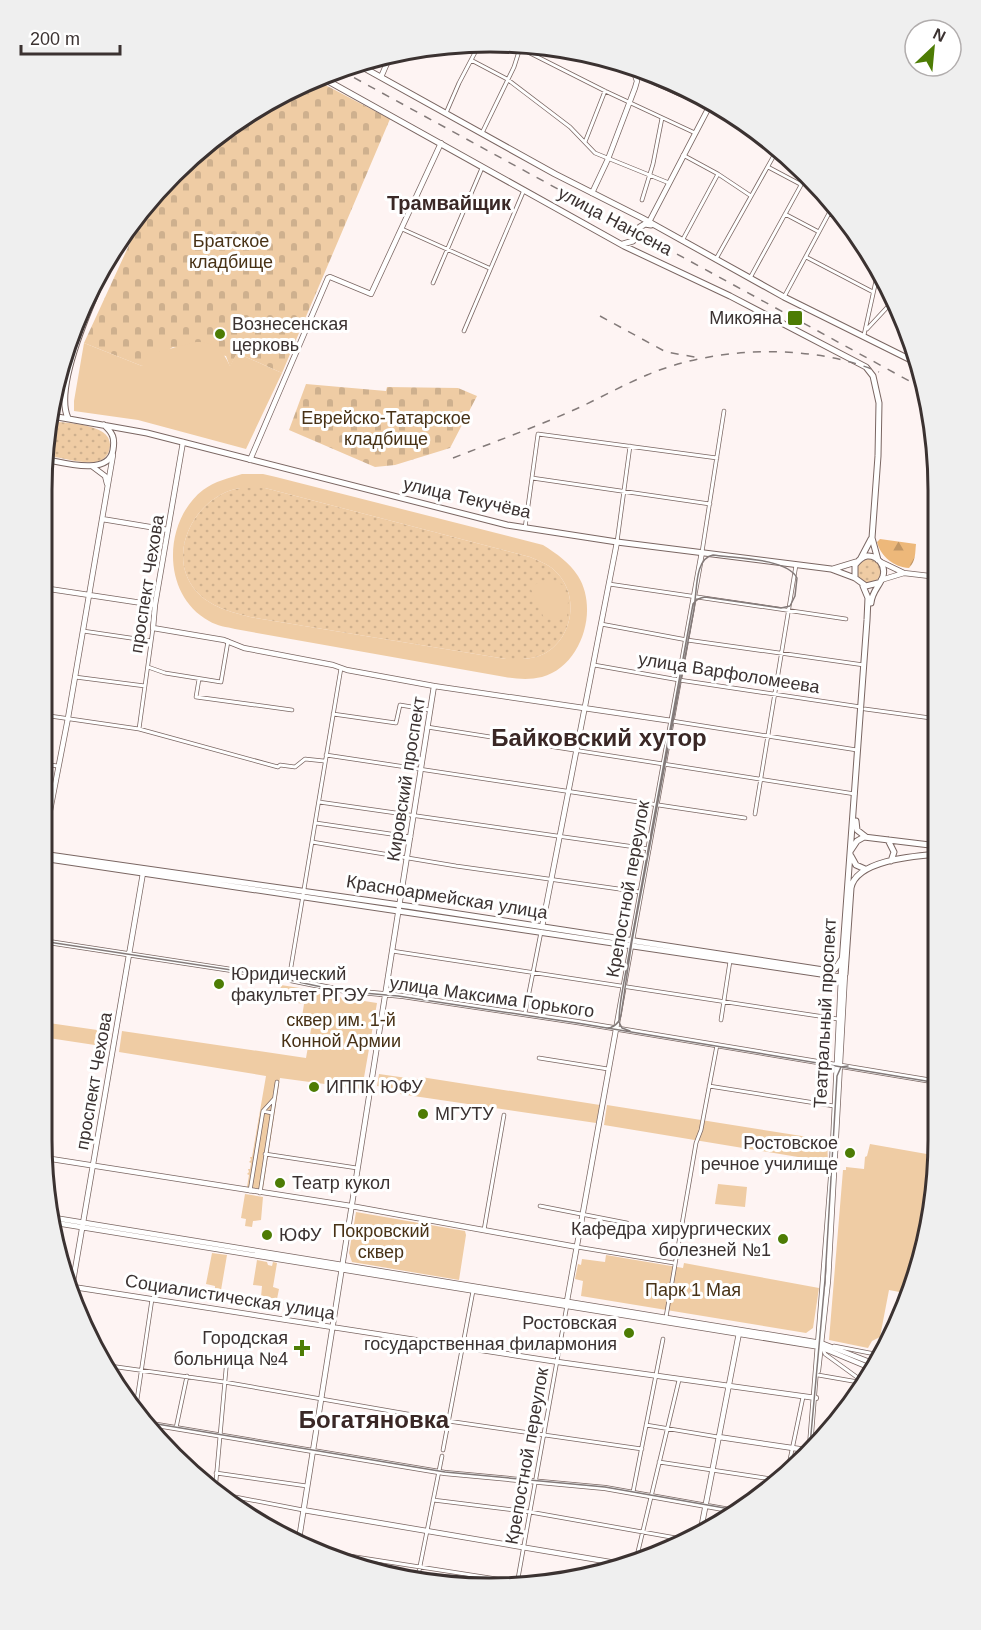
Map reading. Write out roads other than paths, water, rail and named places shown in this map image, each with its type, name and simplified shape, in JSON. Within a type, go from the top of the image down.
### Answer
[{"type":"main road","name":"улица Нансена","points":[[368,70],[784,297],[862,338],[907,358]]},
{"type":"main road","name":"улица Нансена","points":[[331,83],[620,244],[861,363],[873,376],[879,403],[872,538]]},
{"type":"main road","points":[[620,244],[633,241],[640,227],[639,221],[628,211]]},
{"type":"main road","points":[[640,227],[648,224],[658,228]]},
{"type":"main road","points":[[633,241],[635,248],[641,253]]},
{"type":"main road","points":[[68,418],[64,405],[72,363]]},
{"type":"main road","name":"улица Текучёва","points":[[59,417],[147,433],[507,525],[617,542],[831,569],[855,578]]},
{"type":"main road","points":[[53,461],[93,467],[105,462],[113,455],[113,435],[102,424]]},
{"type":"main road","points":[[872,538],[884,571],[880,582],[870,586],[862,584],[855,578],[854,570],[872,538]]},
{"type":"main road","points":[[859,560],[870,556],[879,560]]},
{"type":"main road","name":"улица Текучёва","points":[[831,569],[859,560]]},
{"type":"main road","name":"Театральный проспект","points":[[866,837],[858,831],[856,826],[872,598],[880,582]]},
{"type":"main road","name":"Театральный проспект","points":[[843,975],[842,959],[850,852],[863,708],[868,598],[862,584]]},
{"type":"main road","points":[[928,845],[866,837],[858,840],[850,852],[856,865],[867,869],[911,856],[928,855]]},
{"type":"main road","points":[[888,840],[894,852],[891,861]]},
{"type":"main road","name":"Красноармейская улица","points":[[52,856],[303,894]]},
{"type":"main road","name":"Красноармейская улица","points":[[52,857],[143,873],[399,907],[731,960],[843,975]]},
{"type":"main road","name":"Театральный проспект","points":[[843,975],[851,885],[856,876],[867,869]]},
{"type":"main road","name":"Красноармейская улица","points":[[631,943],[830,970],[835,969],[842,959]]},
{"type":"street","points":[[446,113],[475,53]]},
{"type":"street","points":[[482,133],[518,53]]},
{"type":"street","points":[[538,55],[605,91],[695,133]]},
{"type":"street","points":[[471,60],[507,78],[570,127],[595,153],[669,183]]},
{"type":"street","points":[[381,77],[386,65]]},
{"type":"street","points":[[592,193],[608,159],[637,81],[636,78]]},
{"type":"street","points":[[584,142],[605,91]]},
{"type":"street","points":[[649,222],[708,110]]},
{"type":"street","points":[[642,200],[650,176],[662,118]]},
{"type":"street","points":[[250,460],[329,277],[371,294],[441,143]]},
{"type":"street","points":[[683,155],[752,196]]},
{"type":"street","points":[[716,260],[773,156]]},
{"type":"street","points":[[750,278],[801,185],[768,166]]},
{"type":"street","points":[[433,283],[483,167]]},
{"type":"street","points":[[682,242],[718,174]]},
{"type":"street","points":[[464,331],[524,190]]},
{"type":"street","points":[[784,297],[829,213]]},
{"type":"street","points":[[785,214],[819,232]]},
{"type":"street","points":[[402,229],[489,268]]},
{"type":"street","points":[[806,256],[873,292]]},
{"type":"street","points":[[862,338],[875,282]]},
{"type":"street","points":[[865,330],[887,307]]},
{"type":"street","name":"Крепостной переулок","points":[[519,1577],[631,943],[695,597],[724,411]]},
{"type":"street","points":[[525,528],[538,434],[717,458]]},
{"type":"street","name":"проспект Чехова","points":[[139,729],[155,605],[183,442]]},
{"type":"street","points":[[525,1014],[617,542],[630,446]]},
{"type":"street","points":[[52,803],[113,455]]},
{"type":"street","points":[[93,467],[105,476],[108,487]]},
{"type":"street","points":[[532,478],[710,504]]},
{"type":"street","points":[[102,519],[168,530]]},
{"type":"street","points":[[879,560],[904,573],[928,576]]},
{"type":"street","points":[[755,814],[796,565]]},
{"type":"street","points":[[880,582],[904,573]]},
{"type":"street","points":[[609,584],[846,619]]},
{"type":"street","points":[[52,589],[155,605]]},
{"type":"street","points":[[601,624],[687,640],[864,665]]},
{"type":"street","points":[[153,628],[228,641],[244,648],[434,686],[858,750]]},
{"type":"street","points":[[83,631],[152,641]]},
{"type":"street","points":[[148,668],[199,679],[222,681],[228,641]]},
{"type":"street","name":"улица Варфоломеева","points":[[594,665],[928,718]]},
{"type":"street","points":[[289,980],[341,668]]},
{"type":"street","points":[[75,677],[145,686]]},
{"type":"street","points":[[199,679],[196,697],[291,710]]},
{"type":"street","name":"Кировский проспект","points":[[300,1533],[434,686]]},
{"type":"street","points":[[333,714],[396,723],[400,705],[430,710]]},
{"type":"street","points":[[52,716],[139,729],[278,767],[280,765],[295,767],[305,759],[325,762]]},
{"type":"street","points":[[427,727],[856,794]]},
{"type":"street","points":[[326,755],[745,818]]},
{"type":"street","points":[[52,765],[59,766]]},
{"type":"street","points":[[319,802],[649,849]]},
{"type":"street","points":[[316,823],[411,837]]},
{"type":"street","points":[[312,842],[456,866],[641,892]]},
{"type":"street","name":"проспект Чехова","points":[[73,1271],[143,873]]},
{"type":"street","name":"улица Максима Горького","points":[[52,942],[340,990],[385,994],[525,1014],[928,1080]]},
{"type":"street","points":[[392,951],[838,1019]]},
{"type":"street","points":[[721,1020],[731,960]]},
{"type":"street","name":"Театральный проспект","points":[[811,1437],[836,1152],[838,1019],[843,975]]},
{"type":"street","name":"Театральный проспект","points":[[814,1398],[818,1375],[843,975]]},
{"type":"street","points":[[666,1317],[696,1143],[701,1130],[717,1045]]},
{"type":"street","points":[[539,1058],[609,1069]]},
{"type":"street","points":[[260,1193],[277,1082]]},
{"type":"street","points":[[709,1086],[834,1106]]},
{"type":"street","points":[[250,1191],[263,1111],[274,1099]]},
{"type":"street","points":[[263,1111],[272,1113]]},
{"type":"street","points":[[484,1230],[504,1115]]},
{"type":"street","points":[[265,1154],[357,1168]]},
{"type":"street","points":[[53,1159],[351,1206],[674,1263]]},
{"type":"street","points":[[540,1206],[627,1223]]},
{"type":"street","points":[[60,1221],[666,1317],[820,1345],[865,1366]]},
{"type":"street","points":[[341,1266],[872,1353]]},
{"type":"street","name":"Социалистическая улица","points":[[79,1287],[729,1388],[814,1398]]},
{"type":"street","points":[[443,1450],[473,1289]]},
{"type":"street","points":[[137,1398],[152,1298]]},
{"type":"street","points":[[702,1523],[739,1333]]},
{"type":"street","points":[[633,1492],[663,1339]]},
{"type":"street","points":[[820,1345],[825,1354],[858,1378]]},
{"type":"street","points":[[829,1345],[868,1361]]},
{"type":"street","points":[[216,1480],[227,1358]]},
{"type":"street","points":[[116,1367],[224,1382],[448,1421],[642,1449]]},
{"type":"street","points":[[818,1375],[856,1381]]},
{"type":"street","points":[[176,1428],[187,1376]]},
{"type":"street","points":[[638,1551],[679,1380]]},
{"type":"street","points":[[791,1458],[803,1397]]},
{"type":"street","points":[[159,1425],[439,1472],[633,1492],[727,1509]]},
{"type":"street","points":[[646,1425],[800,1449]]},
{"type":"street","points":[[419,1571],[442,1456]]},
{"type":"street","points":[[659,1462],[768,1478]]},
{"type":"street","points":[[216,1473],[307,1486]]},
{"type":"street","points":[[238,1497],[608,1562]]},
{"type":"street","points":[[433,1500],[530,1512],[673,1537]]},
{"type":"street","points":[[360,1557],[489,1578]]},
{"type":"tram line","points":[[606,1028],[616,1025],[618,1023],[619,1020],[621,1015],[632,941],[694,609],[695,600],[696,594],[696,587],[700,567],[707,557],[713,555],[746,558],[782,566],[797,578],[795,596],[790,606],[781,608],[705,597],[698,599],[695,601],[694,602],[693,604],[621,1000],[619,1013],[619,1018],[619,1022],[622,1028],[630,1031]]},
{"type":"tram line","points":[[52,943],[271,976],[340,991],[398,996],[577,1023],[928,1081]]},
{"type":"tram line","points":[[811,1438],[825,1280],[837,1076],[841,1067],[848,1066]]},
{"type":"tram line","points":[[158,1424],[445,1472],[605,1487],[727,1508]]},
{"type":"railway","points":[[351,76],[916,384]]},
{"type":"railway","points":[[600,316],[666,352],[695,357]]},
{"type":"railway","points":[[453,458],[561,416],[647,375],[702,358],[763,352],[794,353],[824,356],[879,372]]},
{"type":"place","name":"Микояна","points":[[795,318]]},
{"type":"place","name":"Вознесенская церковь","points":[[220,334]]},
{"type":"place","name":"Юридический факультет РГЭУ","points":[[219,984]]},
{"type":"place","name":"ИППК ЮФУ","points":[[314,1087]]},
{"type":"place","name":"МГУТУ","points":[[423,1114]]},
{"type":"place","name":"Ростовское речное училище","points":[[850,1153]]},
{"type":"place","name":"Театр кукол","points":[[280,1183]]},
{"type":"place","name":"ЮФУ","points":[[267,1235]]},
{"type":"place","name":"Кафедра хирургических болезней №1","points":[[783,1239]]},
{"type":"place","name":"Ростовская государственная филармония","points":[[629,1333]]},
{"type":"place","name":"Городская больница №4","points":[[302,1348]]},
{"type":"district","name":"Трамвайщик","points":[[449,203]]},
{"type":"district","name":"Байковский хутор","points":[[599,737]]},
{"type":"district","name":"Богатяновка","points":[[374,1419]]},
{"type":"park label","name":"Братское кладбище","points":[[231,251]]},
{"type":"park label","name":"Еврейско-Татарское кладбище","points":[[386,428]]},
{"type":"park label","name":"сквер им. 1-й Конной Армии","points":[[341,1030]]},
{"type":"park label","name":"Покровский сквер","points":[[381,1241]]},
{"type":"park label","name":"Парк 1 Мая","points":[[693,1290]]}]
